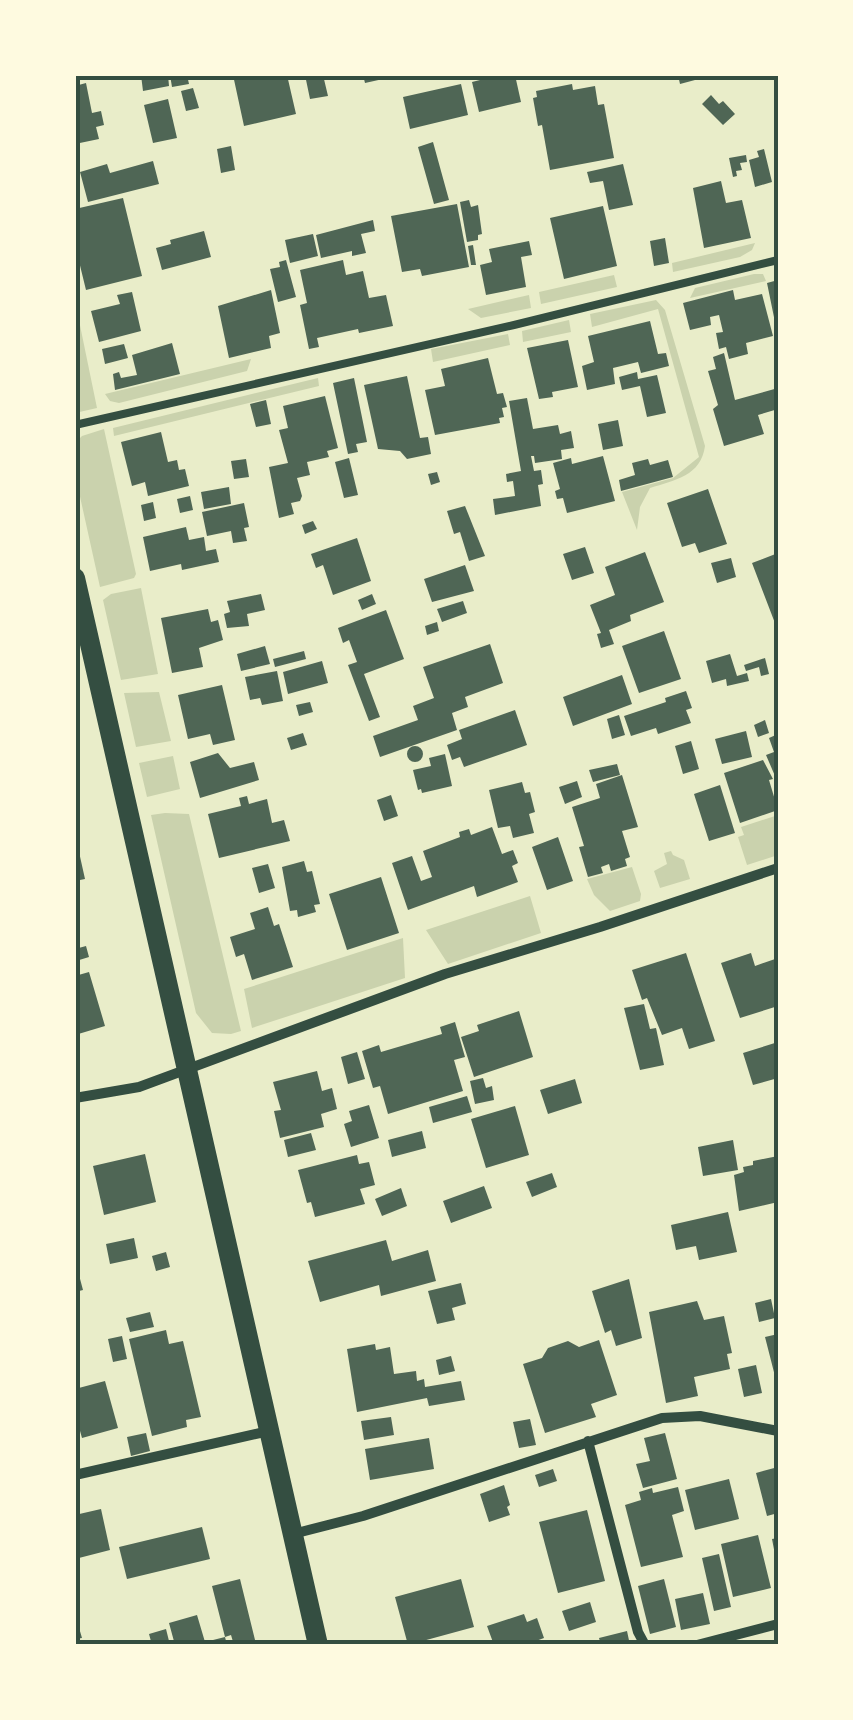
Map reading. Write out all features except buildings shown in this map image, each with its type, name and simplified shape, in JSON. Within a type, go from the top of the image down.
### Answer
[{"type":"main road","points":[[75,578],[80,628],[188,1068],[318,1645]]},
{"type":"street","points":[[75,1098],[139,1086],[445,974],[600,928],[778,868]]},
{"type":"street","points":[[293,1534],[364,1516],[588,1441],[684,1414],[778,1431]]},
{"type":"street","points":[[75,1475],[270,1431]]},
{"type":"street","points":[[588,1441],[638,1632],[646,1645]]},
{"type":"street","points":[[697,1645],[778,1624]]},
{"type":"lane","points":[[75,424],[514,325],[778,260]]},
{"type":"green space","points":[[755,243],[752,250],[740,257],[673,272],[672,263]]},
{"type":"green space","points":[[763,274],[766,281],[690,298],[695,288]]},
{"type":"green space","points":[[614,275],[617,287],[541,304],[539,292]]},
{"type":"green space","points":[[529,295],[531,308],[481,318],[468,309]]},
{"type":"green space","points":[[656,300],[665,310],[705,446],[703,456],[692,470],[650,488],[640,507],[637,530],[622,492],[673,478],[699,457],[658,309],[592,327],[590,314]]},
{"type":"green space","points":[[75,301],[97,408],[75,413]]},
{"type":"green space","points":[[569,320],[571,332],[523,342],[522,331]]},
{"type":"green space","points":[[508,334],[510,345],[433,362],[431,349]]},
{"type":"green space","points":[[251,359],[247,371],[119,403],[110,401],[105,394]]},
{"type":"green space","points":[[318,378],[319,386],[114,436],[113,428]]},
{"type":"green space","points":[[104,429],[136,574],[134,578],[100,587],[75,474],[75,443],[82,436]]},
{"type":"green space","points":[[141,588],[158,674],[121,680],[103,600],[111,594]]},
{"type":"green space","points":[[159,692],[171,741],[136,747],[124,693]]},
{"type":"green space","points":[[173,756],[180,789],[147,797],[139,763]]},
{"type":"green space","points":[[189,814],[241,1031],[212,1033],[196,1013],[151,815]]},
{"type":"green space","points":[[778,815],[778,855],[747,865],[738,837],[744,835],[741,827]]},
{"type":"green space","points":[[671,851],[684,860],[690,879],[660,888],[654,871],[667,864],[664,853]]},
{"type":"green space","points":[[632,867],[640,901],[610,911],[594,895],[587,879]]},
{"type":"green space","points":[[530,896],[541,933],[448,964],[426,930]]},
{"type":"green space","points":[[403,938],[405,978],[252,1028],[244,989]]}]
